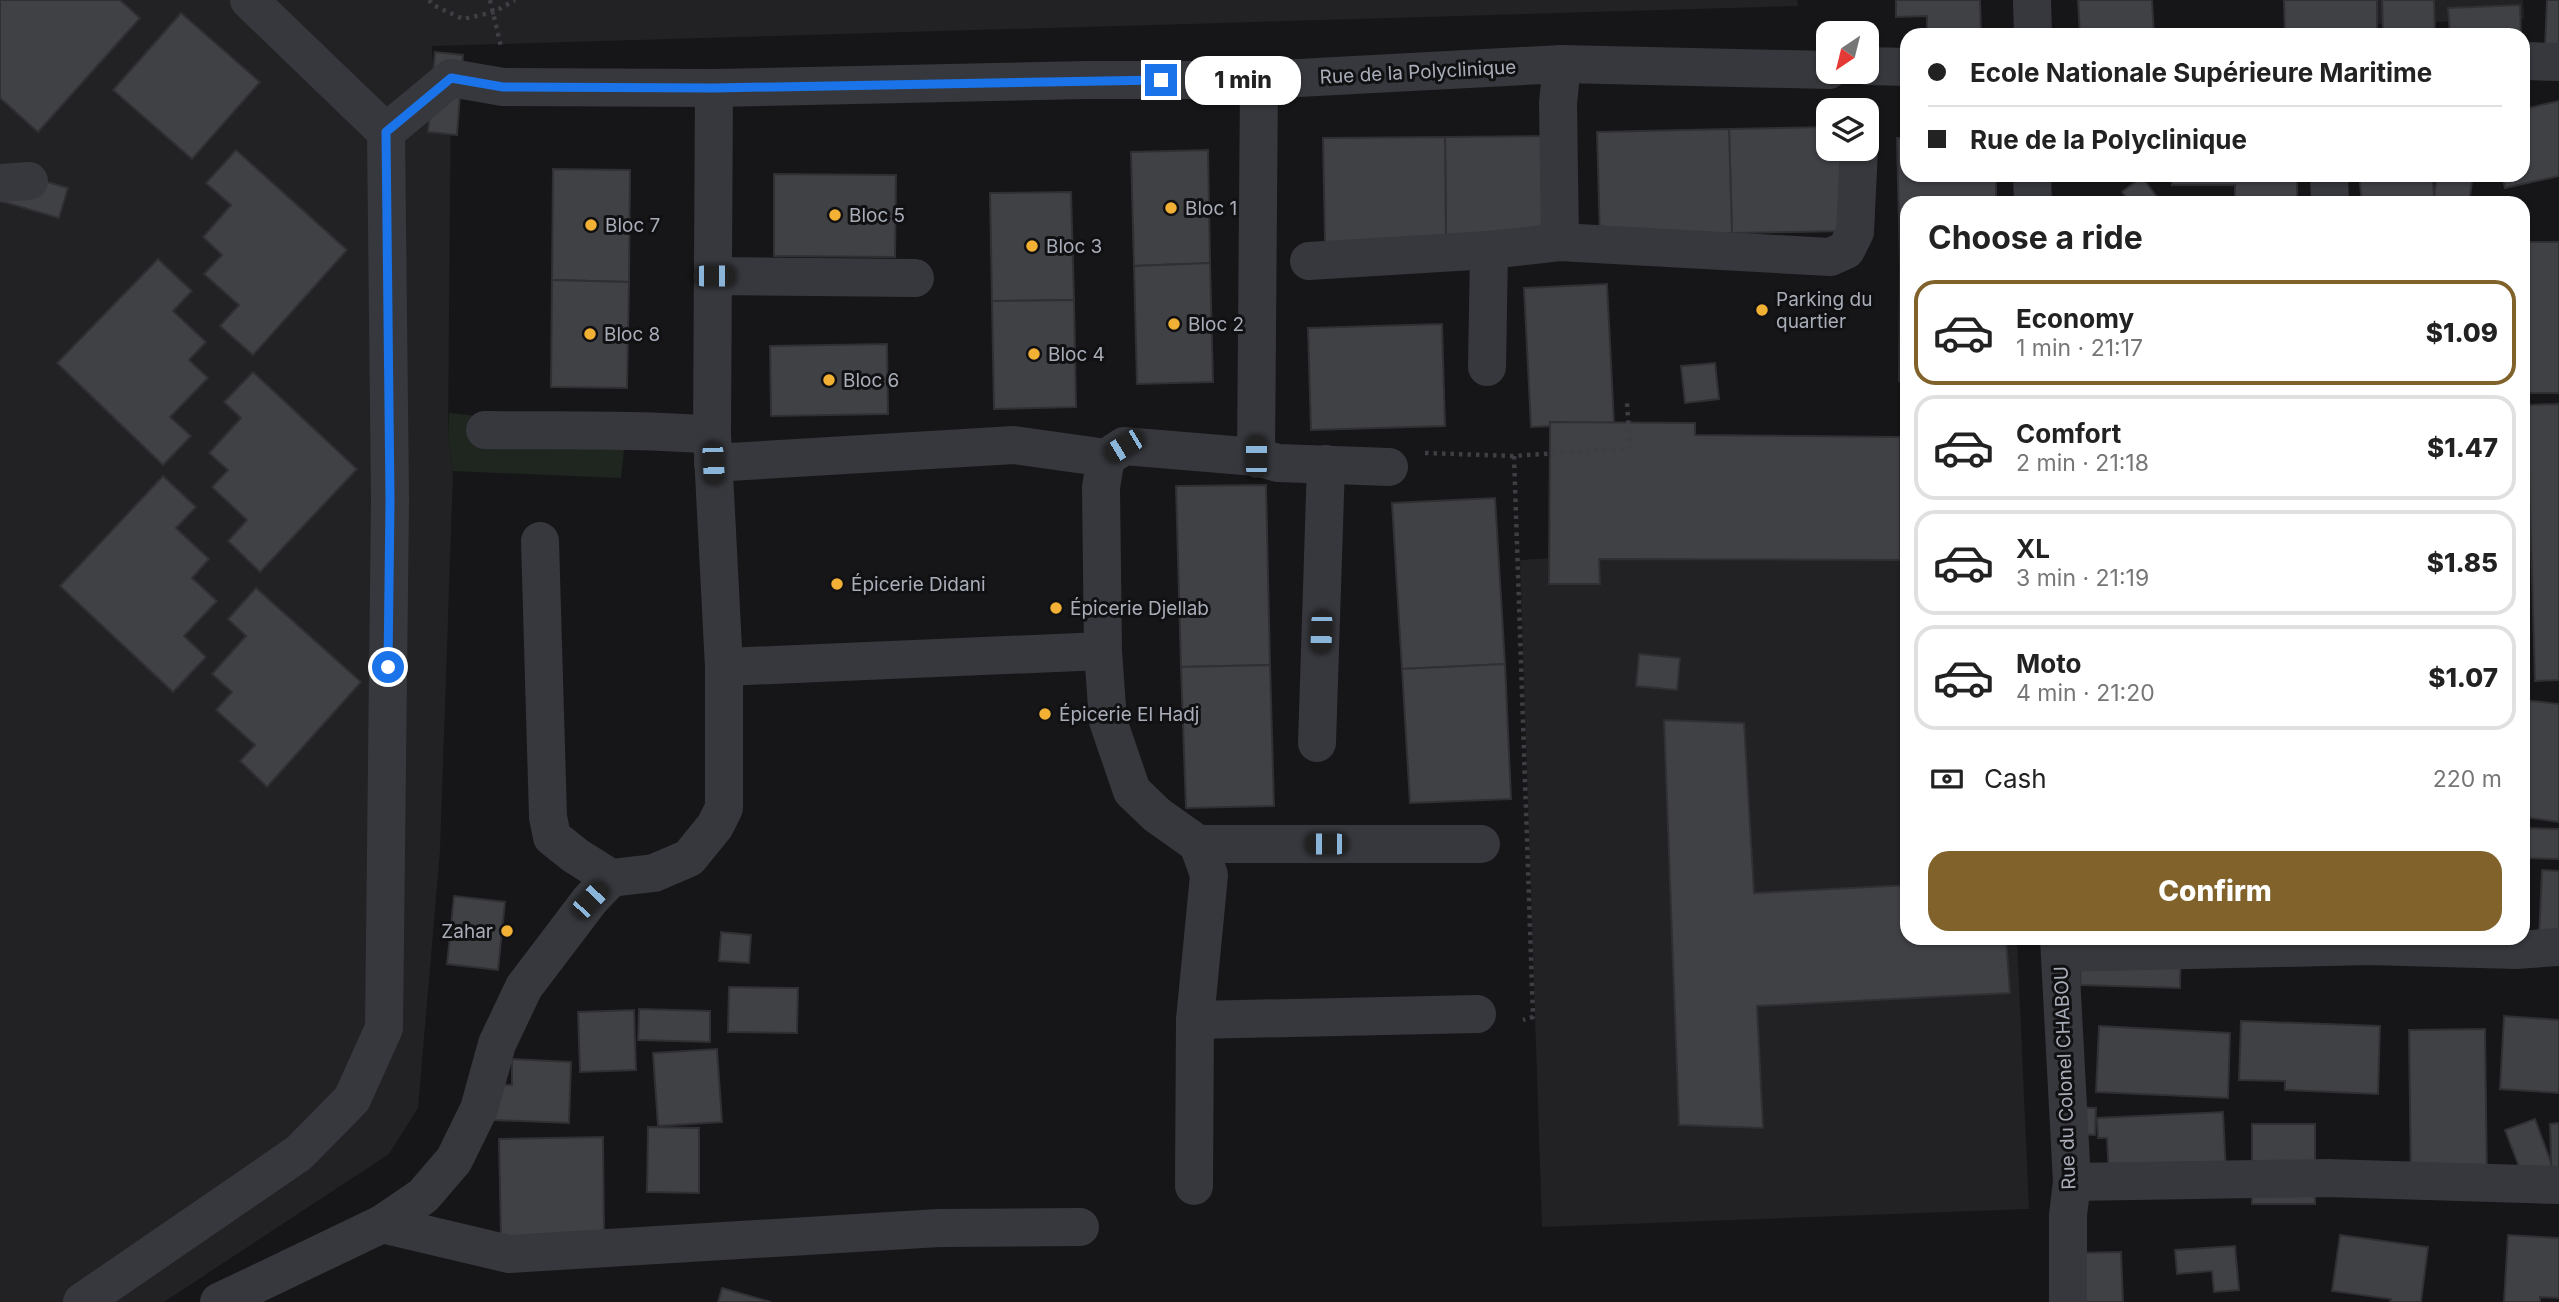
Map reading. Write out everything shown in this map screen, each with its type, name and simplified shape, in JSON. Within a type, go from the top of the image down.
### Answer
[{"type":"street","points":[[82,1302],[299,1153],[352,1099],[384,1028],[390,500],[386,132],[249,0]]},
{"type":"street","points":[[2032,0],[2033,28]]},
{"type":"street","points":[[2530,61],[2559,62]]},
{"type":"street","points":[[1560,242],[1559,103],[1562,64]]},
{"type":"street","name":"Rue de la Polyclinique","points":[[386,132],[451,78],[503,87],[714,88],[1087,80],[1259,80],[1562,64],[1816,70]]},
{"type":"street","points":[[1880,66],[1900,67]]},
{"type":"street","points":[[1256,457],[1259,80]]},
{"type":"street","points":[[540,541],[548,817],[552,837],[611,878],[654,873],[689,858],[715,826],[724,808],[726,782],[724,667],[713,449],[714,88]]},
{"type":"street","points":[[1309,261],[1489,250],[1560,242],[1830,257],[1846,250],[1855,232],[1858,161]]},
{"type":"street","points":[[1487,367],[1489,250]]},
{"type":"street","points":[[714,276],[915,278]]},
{"type":"street","points":[[485,430],[655,430],[713,449],[1014,445],[1106,458],[1124,446],[1256,457],[1278,463],[1326,464],[1404,460]]},
{"type":"street","points":[[1106,458],[1101,487],[1103,651],[1108,721],[1132,792],[1157,815],[1198,844],[1209,875],[1195,1020],[1194,1186]]},
{"type":"street","points":[[1317,743],[1326,464]]},
{"type":"street","points":[[724,667],[1103,651]]},
{"type":"street","points":[[1198,844],[1481,844]]},
{"type":"street","points":[[219,1302],[382,1224],[423,1196],[454,1160],[479,1109],[497,1044],[524,987],[590,900],[611,878]]},
{"type":"street","name":"Rue du Colonel CHABOU","points":[[2059,945],[2072,1182],[2068,1215],[2068,1302]]},
{"type":"street","points":[[2424,945],[2516,950],[2559,947]]},
{"type":"street","points":[[1195,1020],[1477,1014]]},
{"type":"street","points":[[2072,1182],[2327,1178],[2559,1185]]},
{"type":"street","points":[[382,1224],[509,1254],[939,1228],[1080,1227]]},
{"type":"path","points":[[429,0],[433,5],[463,19],[495,12],[514,0]]},
{"type":"path","points":[[1404,460],[1630,448],[1627,403]]},
{"type":"path","points":[[1514,456],[1534,1017],[1523,1020]]},
{"type":"shaded area","points":[[0,0],[1797,0],[1798,6],[432,46],[434,90],[451,78],[448,436],[453,472],[440,851],[418,1108],[389,1154],[164,1302],[0,1302]]},
{"type":"shaded area","points":[[2376,0],[2523,0],[2524,19],[2377,24]]},
{"type":"shaded area","points":[[449,413],[626,432],[621,478],[453,471],[448,436]]},
{"type":"shaded area","points":[[1900,536],[1900,945],[2017,945],[2029,1209],[1542,1227],[1520,560]]},
{"type":"building","points":[[0,0],[120,0],[140,18],[38,132],[0,98]]},
{"type":"building","points":[[1896,0],[1980,0],[1981,28],[1927,28],[1927,16],[1896,17]]},
{"type":"building","points":[[2078,0],[2152,0],[2154,28],[2080,28]]},
{"type":"building","points":[[2284,0],[2377,0],[2377,28],[2285,28]]},
{"type":"building","points":[[2382,0],[2434,0],[2435,28],[2383,28]]},
{"type":"building","points":[[2547,0],[2559,0],[2559,48],[2545,48]]},
{"type":"building","points":[[2520,5],[2521,28],[2449,28],[2448,8]]},
{"type":"building","points":[[181,13],[260,82],[192,159],[113,90]]},
{"type":"building","points":[[435,52],[463,55],[457,135],[428,132]]},
{"type":"building","points":[[2559,101],[2559,176],[2505,188],[2504,182],[2530,182],[2530,108]]},
{"type":"building","points":[[1816,127],[1816,161],[1844,161],[1846,231],[1732,233],[1729,129]]},
{"type":"building","points":[[1729,129],[1732,233],[1600,238],[1597,132]]},
{"type":"building","points":[[1550,136],[1551,240],[1446,241],[1445,137]]},
{"type":"building","points":[[1445,137],[1446,241],[1325,242],[1323,138]]},
{"type":"building","points":[[1897,138],[1900,138],[1900,182],[1996,182],[1996,196],[1900,196],[1900,267]]},
{"type":"building","points":[[236,150],[347,250],[253,355],[220,326],[239,305],[204,274],[222,255],[203,237],[231,205],[206,183]]},
{"type":"building","name":"Bloc 1","points":[[1208,150],[1210,263],[1134,266],[1131,152]]},
{"type":"building","name":"Bloc 7","points":[[553,169],[630,170],[629,282],[552,280]]},
{"type":"building","points":[[7,170],[68,188],[59,218],[0,201]]},
{"type":"building","name":"Bloc 5","points":[[774,174],[896,175],[895,257],[774,256]]},
{"type":"building","points":[[2135,182],[2146,182],[2156,196],[2125,196],[2122,192]]},
{"type":"building","points":[[2172,182],[2297,182],[2297,196],[2235,196],[2235,185],[2172,185]]},
{"type":"building","points":[[2360,182],[2433,182],[2434,196],[2361,196]]},
{"type":"building","points":[[2436,182],[2472,182],[2470,196],[2434,196]]},
{"type":"building","name":"Bloc 3","points":[[1071,192],[1074,300],[992,301],[990,193]]},
{"type":"building","points":[[2530,242],[2559,242],[2559,393],[2530,393]]},
{"type":"building","points":[[158,259],[192,291],[173,311],[206,342],[189,360],[208,378],[170,417],[191,436],[163,465],[57,363]]},
{"type":"building","name":"Bloc 2","points":[[1210,263],[1213,382],[1137,384],[1134,266]]},
{"type":"building","points":[[1900,267],[1900,381],[1899,381]]},
{"type":"building","name":"Bloc 8","points":[[552,280],[629,282],[627,388],[551,387]]},
{"type":"building","points":[[1607,284],[1614,423],[1531,427],[1524,288]]},
{"type":"building","name":"Bloc 4","points":[[1074,300],[1076,407],[994,409],[992,301]]},
{"type":"building","points":[[1442,324],[1445,426],[1311,430],[1308,328]]},
{"type":"building","name":"Bloc 6","points":[[887,344],[888,414],[771,416],[770,346]]},
{"type":"building","points":[[1715,363],[1719,399],[1685,403],[1681,366]]},
{"type":"building","points":[[253,372],[357,469],[260,572],[228,541],[247,520],[212,487],[228,470],[209,453],[241,418],[224,402]]},
{"type":"building","points":[[2559,404],[2559,680],[2535,681],[2530,405]]},
{"type":"building","points":[[1550,422],[1695,423],[1695,435],[1900,437],[1900,560],[1599,559],[1600,584],[1549,584]]},
{"type":"building","points":[[163,476],[196,507],[176,528],[209,559],[192,578],[217,601],[184,636],[206,657],[173,692],[60,586]]},
{"type":"building","points":[[1266,485],[1270,665],[1181,667],[1176,486]]},
{"type":"building","points":[[1495,498],[1505,664],[1402,669],[1392,503]]},
{"type":"building","points":[[256,588],[361,682],[267,787],[240,761],[255,745],[216,710],[232,692],[212,674],[246,636],[228,619]]},
{"type":"building","points":[[1639,654],[1680,658],[1677,690],[1636,686]]},
{"type":"building","points":[[1505,664],[1511,799],[1410,803],[1402,669]]},
{"type":"building","points":[[1270,665],[1274,806],[1186,808],[1181,667]]},
{"type":"building","points":[[2530,701],[2559,704],[2559,822],[2530,818]]},
{"type":"building","points":[[1664,720],[1744,723],[1754,893],[1900,885],[1900,945],[2007,945],[2010,993],[1757,1006],[1763,1128],[1679,1125]]},
{"type":"building","points":[[2530,828],[2559,829],[2559,859],[2530,858]]},
{"type":"building","points":[[2542,870],[2559,871],[2559,963],[2538,962]]},
{"type":"building","points":[[454,896],[505,902],[498,970],[447,964]]},
{"type":"building","points":[[721,932],[751,935],[749,963],[719,961]]},
{"type":"building","points":[[2081,945],[2181,945],[2180,988],[2080,985]]},
{"type":"building","points":[[729,987],[798,988],[797,1033],[728,1032]]},
{"type":"building","points":[[639,1009],[710,1011],[710,1042],[638,1040]]},
{"type":"building","points":[[634,1010],[636,1070],[580,1072],[578,1012]]},
{"type":"building","points":[[2504,1016],[2559,1020],[2559,1093],[2500,1089]]},
{"type":"building","points":[[2241,1021],[2380,1026],[2378,1094],[2285,1090],[2285,1081],[2239,1080]]},
{"type":"building","points":[[2099,1026],[2230,1033],[2228,1098],[2096,1092]]},
{"type":"building","points":[[2485,1029],[2487,1185],[2411,1186],[2409,1030]]},
{"type":"building","points":[[717,1049],[722,1122],[658,1126],[653,1053]]},
{"type":"building","points":[[512,1059],[571,1062],[569,1123],[493,1120],[494,1084],[512,1085]]},
{"type":"building","points":[[2072,1107],[2096,1108],[2095,1135],[2071,1134]]},
{"type":"building","points":[[2223,1112],[2227,1192],[2110,1197],[2107,1138],[2098,1138],[2097,1118]]},
{"type":"building","points":[[2535,1119],[2556,1176],[2527,1187],[2505,1130]]},
{"type":"building","points":[[2559,1123],[2559,1194],[2552,1194],[2550,1124]]},
{"type":"building","points":[[2252,1124],[2315,1124],[2315,1204],[2252,1204]]},
{"type":"building","points":[[648,1127],[699,1128],[699,1193],[647,1192]]},
{"type":"building","points":[[603,1137],[604,1235],[501,1237],[499,1139]]},
{"type":"building","points":[[2340,1235],[2428,1247],[2421,1302],[2390,1302],[2391,1299],[2332,1291]]},
{"type":"building","points":[[2508,1235],[2559,1238],[2559,1298],[2540,1297],[2540,1302],[2504,1302]]},
{"type":"building","points":[[2235,1246],[2239,1290],[2214,1292],[2212,1271],[2177,1274],[2175,1250]]},
{"type":"building","points":[[2121,1252],[2123,1302],[2075,1302],[2073,1253]]},
{"type":"building","points":[[722,1288],[771,1302],[718,1302]]},
{"type":"place","name":"Bloc 1","points":[[1171,208]]},
{"type":"place","name":"Bloc 5","points":[[835,215]]},
{"type":"place","name":"Bloc 7","points":[[591,225]]},
{"type":"place","name":"Bloc 3","points":[[1032,246]]},
{"type":"place","name":"Parking du quartier","points":[[1762,310]]},
{"type":"place","name":"Bloc 2","points":[[1174,324]]},
{"type":"place","name":"Bloc 8","points":[[590,334]]},
{"type":"place","name":"Bloc 4","points":[[1034,354]]},
{"type":"place","name":"Bloc 6","points":[[829,380]]},
{"type":"place","name":"Épicerie Didani","points":[[837,584]]},
{"type":"place","name":"Épicerie Djellab","points":[[1056,608]]},
{"type":"place","name":"Épicerie El Hadj","points":[[1045,714]]},
{"type":"place","name":"Zahar","points":[[507,931]]},
{"type":"route","points":[[388,667],[390,500],[386,132],[451,78],[503,87],[714,88],[1161,80]]}]
